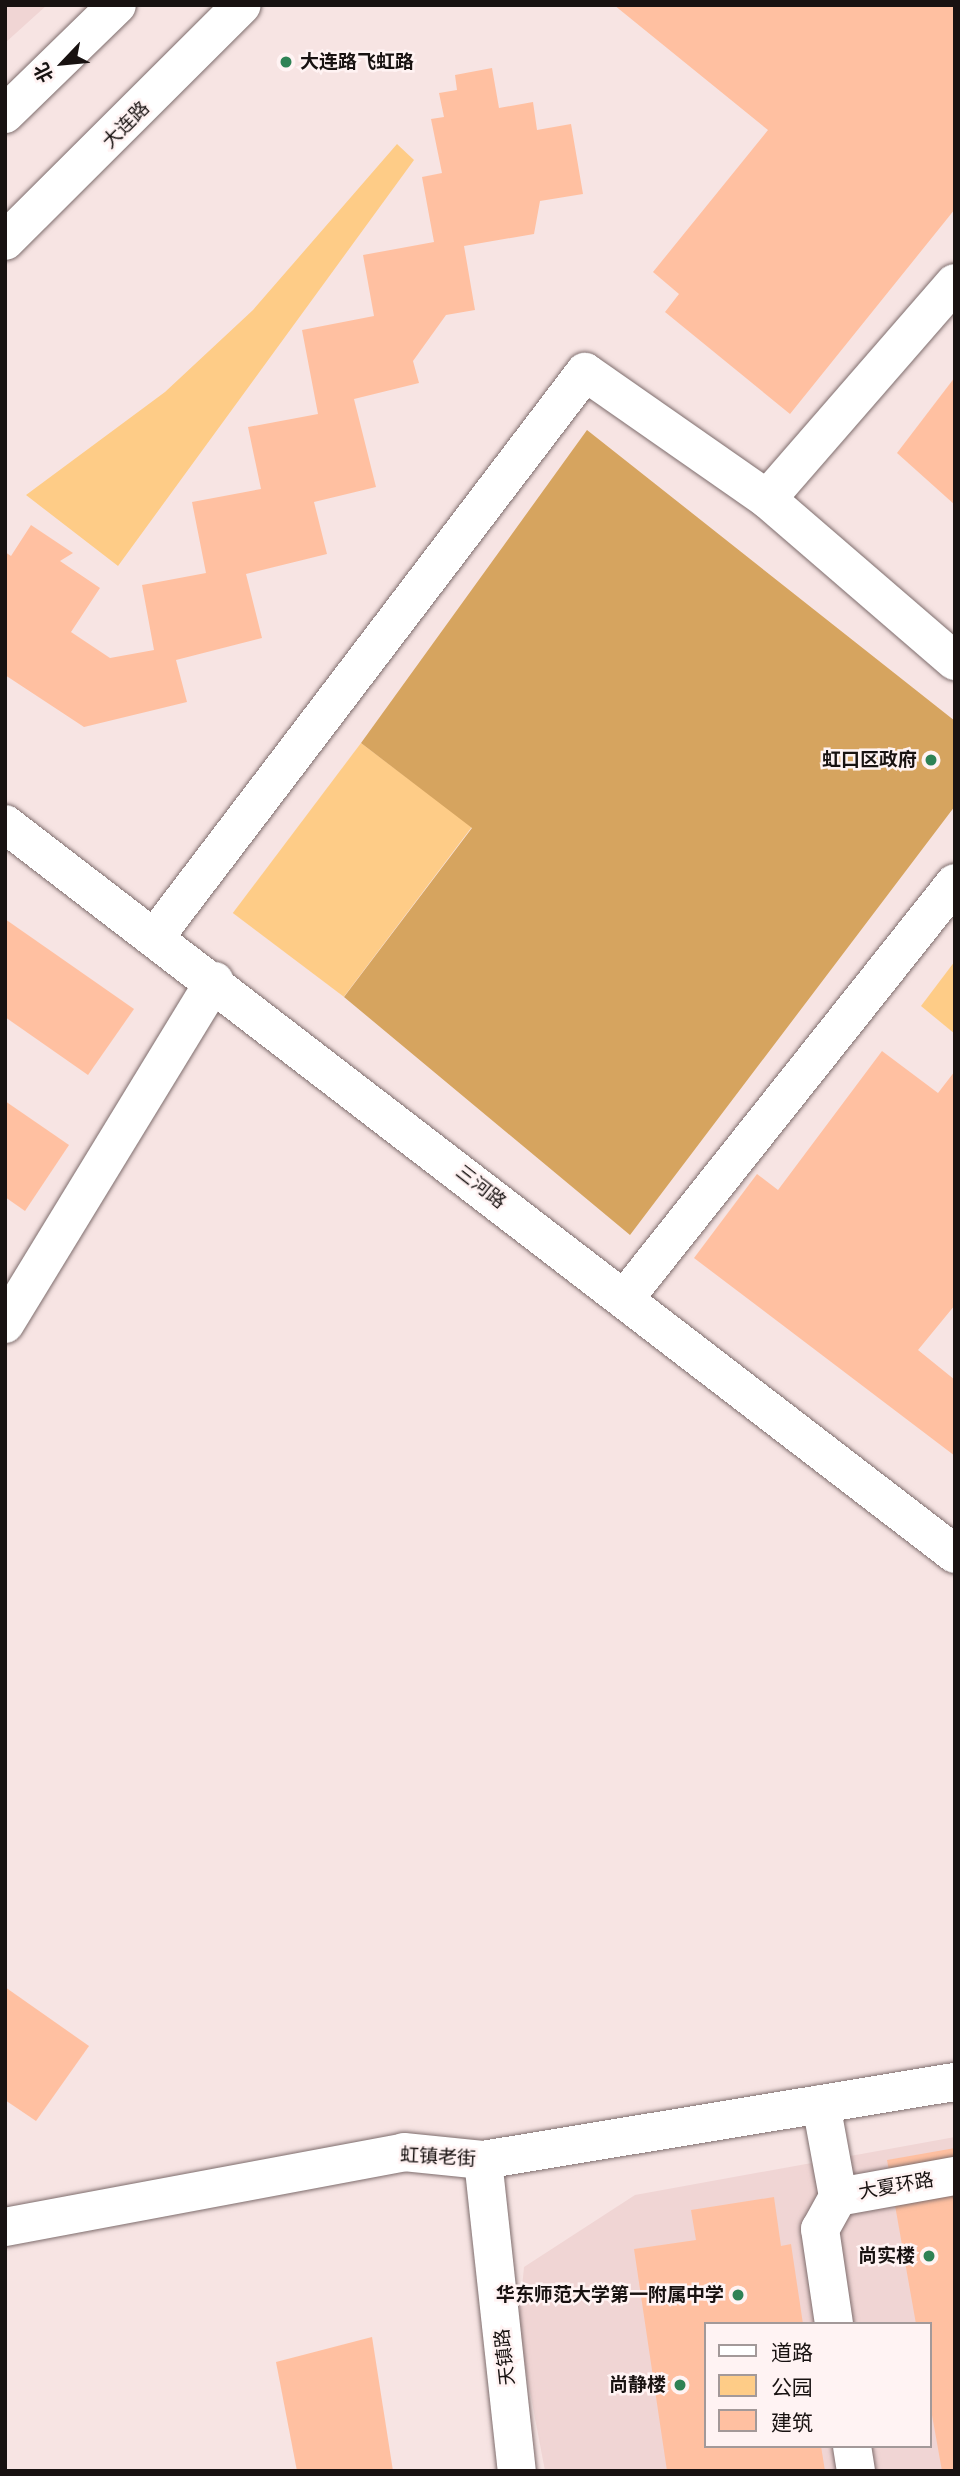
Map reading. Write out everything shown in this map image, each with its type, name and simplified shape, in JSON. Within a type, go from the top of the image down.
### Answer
[{"type":"street","points":[[5,114],[117,5]]},
{"type":"street","name":"大连路","points":[[5,241],[242,5]]},
{"type":"street","points":[[767,499],[955,283]]},
{"type":"street","points":[[155,937],[585,372],[767,499],[955,660]]},
{"type":"street","name":"三河路","points":[[5,824],[214,981],[955,1554]]},
{"type":"street","points":[[625,1298],[955,883]]},
{"type":"street","points":[[5,1324],[214,981]]},
{"type":"street","name":"虹镇老街","points":[[5,2227],[404,2152],[483,2160],[955,2082]]},
{"type":"street","points":[[821,2104],[838,2197],[820,2229],[834,2322]]},
{"type":"street","name":"天镇路","points":[[483,2160],[517,2471]]},
{"type":"street","name":"大夏环路","points":[[838,2197],[955,2176]]},
{"type":"street","points":[[852,2448],[856,2471]]},
{"type":"shaded area","points":[[5,5],[47,5],[5,43]]},
{"type":"shaded area","points":[[587,430],[955,721],[955,806],[630,1235],[344,997],[472,828],[361,743]]},
{"type":"shaded area","name":"华东师范大学第一附属中学","points":[[955,2137],[955,2471],[545,2471],[518,2328],[524,2267],[635,2195]]},
{"type":"green space","points":[[397,144],[414,160],[118,566],[26,495],[165,392],[253,310]]},
{"type":"green space","points":[[361,743],[472,827],[344,997],[233,913]]},
{"type":"green space","points":[[955,961],[955,1034],[921,1006]]},
{"type":"building","points":[[614,5],[955,5],[955,209],[790,414],[665,312],[679,294],[653,272],[768,130]]},
{"type":"building","points":[[492,68],[499,108],[533,102],[537,130],[571,124],[583,194],[540,201],[534,234],[464,246],[475,310],[446,315],[413,361],[419,383],[354,399],[376,487],[314,502],[327,554],[246,574],[262,638],[176,660],[187,702],[84,727],[5,675],[5,552],[11,556],[31,525],[73,553],[60,561],[100,588],[71,632],[110,658],[154,650],[142,585],[206,573],[192,502],[261,489],[248,427],[318,414],[302,330],[374,316],[363,255],[434,242],[422,177],[442,173],[431,119],[444,117],[439,93],[457,90],[455,75]]},
{"type":"building","points":[[955,377],[955,505],[897,453]]},
{"type":"building","points":[[5,919],[134,1009],[88,1075],[5,1017]]},
{"type":"building","points":[[882,1051],[938,1093],[955,1071],[955,1305],[918,1350],[955,1380],[955,1456],[694,1258],[757,1174],[778,1190]]},
{"type":"building","points":[[5,1101],[69,1145],[25,1211],[5,1197]]},
{"type":"building","points":[[5,1987],[89,2046],[36,2121],[5,2100]]},
{"type":"building","name":"尚实楼","points":[[955,2148],[955,2471],[942,2471],[932,2415],[932,2322],[916,2322],[887,2160]]},
{"type":"building","name":"尚静楼","points":[[774,2197],[781,2246],[791,2244],[803,2322],[704,2322],[704,2448],[821,2448],[825,2471],[667,2471],[634,2249],[696,2240],[691,2210]]},
{"type":"building","points":[[372,2337],[393,2471],[297,2471],[276,2362]]},
{"type":"place","name":"大连路飞虹路","points":[[286,62]]},
{"type":"place","name":"虹口区政府","points":[[931,760]]},
{"type":"place","name":"尚实楼","points":[[929,2256]]},
{"type":"place","name":"华东师范大学第一附属中学","points":[[738,2295]]},
{"type":"place","name":"尚静楼","points":[[680,2385]]}]
